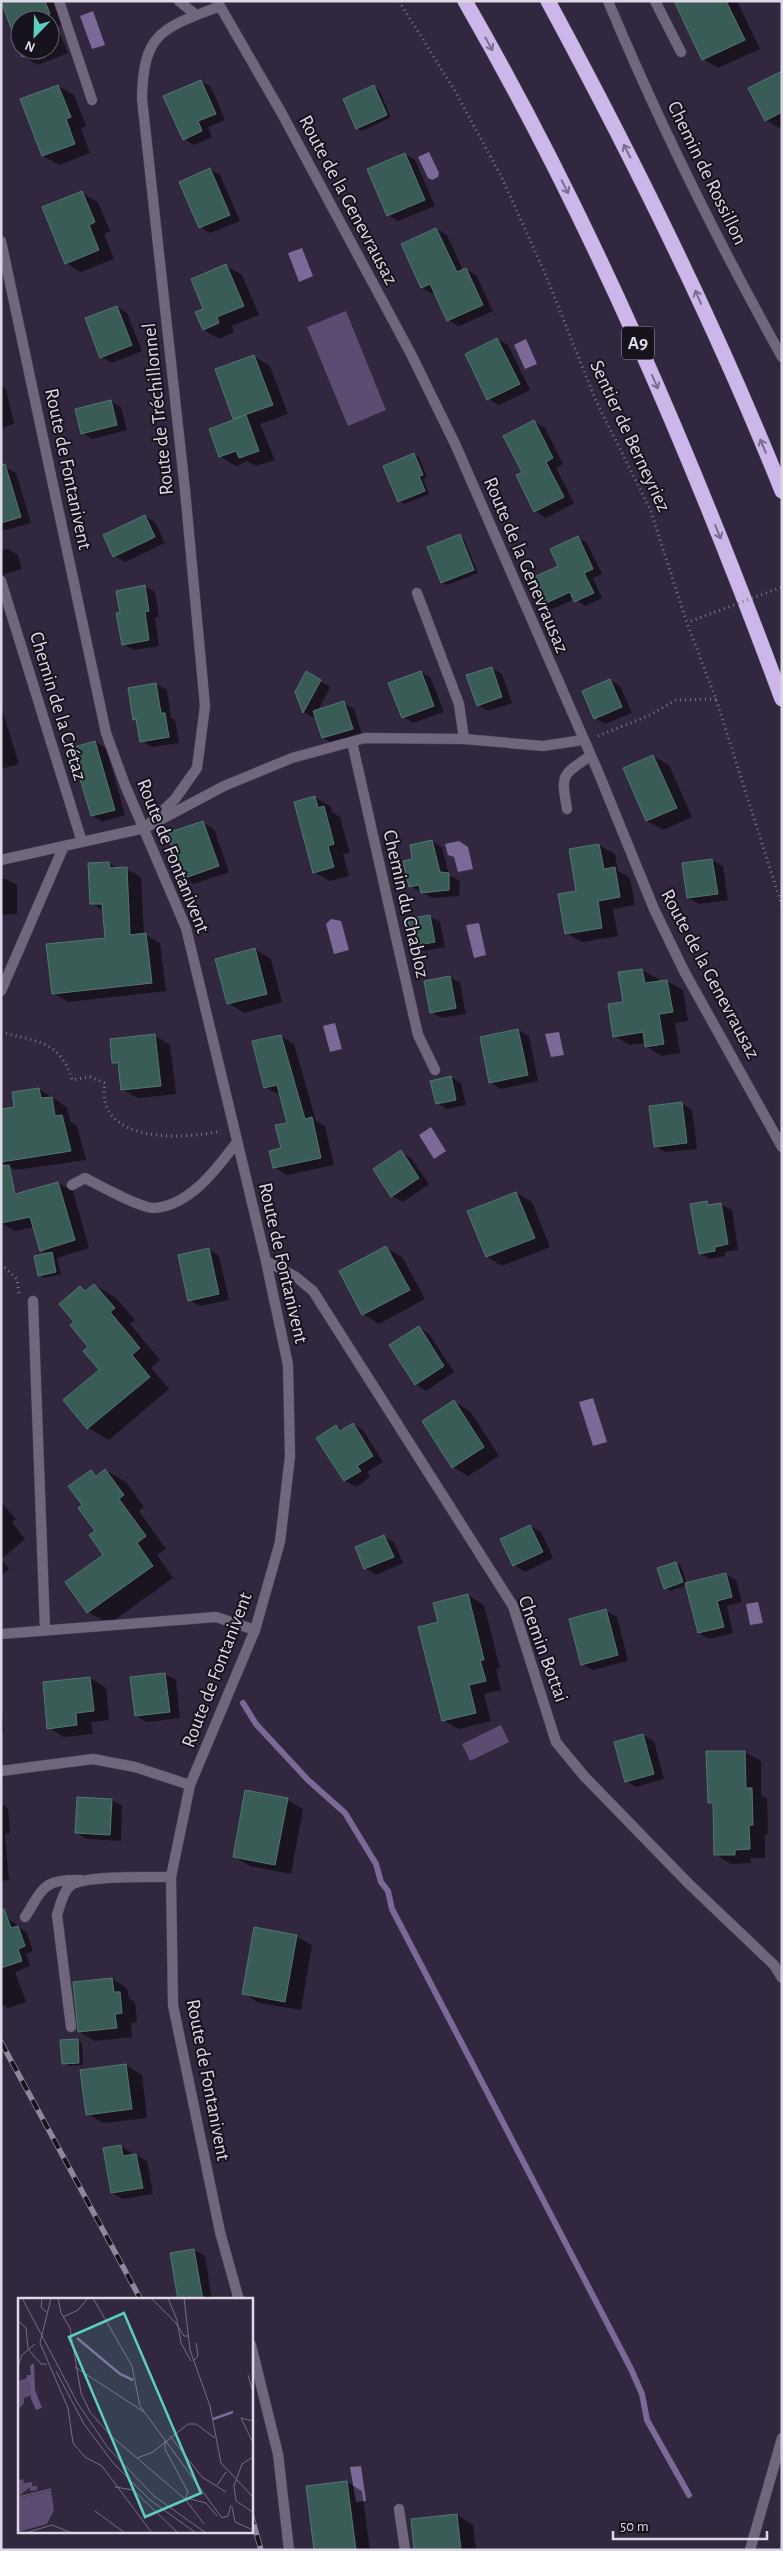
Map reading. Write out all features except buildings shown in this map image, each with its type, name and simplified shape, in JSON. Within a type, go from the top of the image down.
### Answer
[{"type":"highway","name":"A9","points":[[465,1],[524,108],[574,206],[666,405],[708,506],[782,699]]},
{"type":"highway","points":[[548,1],[638,173],[687,272],[782,491]]},
{"type":"street","points":[[59,1],[92,100]]},
{"type":"street","points":[[179,1],[196,15]]},
{"type":"street","name":"Chemin de Rossillon","points":[[608,1],[630,54],[712,226],[782,358]]},
{"type":"street","points":[[656,1],[681,52]]},
{"type":"street","name":"Route de Tréchillonnel","points":[[145,828],[175,799],[198,768],[205,706],[185,490],[142,99],[143,72],[149,49],[158,36],[218,4]]},
{"type":"street","name":"Route de la Genevrausaz","points":[[218,4],[281,112],[411,354],[456,446],[654,909],[684,971],[782,1147]]},
{"type":"street","name":"Route de Fontanivent","points":[[1,241],[106,733],[125,785],[145,828],[186,928],[266,1262],[288,1365],[290,1456],[280,1542],[255,1630],[190,1785],[171,1877],[173,2005],[220,2232],[239,2298]]},
{"type":"street","name":"Chemin de la Crétaz","points":[[1,580],[82,842]]},
{"type":"street","points":[[417,593],[459,704],[464,739]]},
{"type":"street","points":[[1,860],[63,848],[145,828],[224,786],[292,758],[365,738],[464,739],[543,746],[583,740]]},
{"type":"street","name":"Chemin du Chabloz","points":[[352,742],[418,1035],[435,1070]]},
{"type":"street","points":[[568,809],[563,783],[564,777],[567,772],[590,756]]},
{"type":"street","points":[[1,991],[63,848]]},
{"type":"street","points":[[72,1185],[85,1178],[116,1194],[154,1208],[184,1198],[210,1178],[237,1142]]},
{"type":"street","name":"Chemin Bottai","points":[[266,1262],[296,1277],[313,1291],[513,1606],[556,1742],[584,1776],[689,1884],[774,1965],[782,1978]]},
{"type":"street","points":[[33,1301],[45,1629]]},
{"type":"street","points":[[1,1634],[45,1629],[216,1617],[255,1630]]},
{"type":"street","points":[[1,1771],[93,1759],[135,1767],[190,1785]]},
{"type":"street","points":[[25,1917],[45,1886],[58,1879],[171,1877]]},
{"type":"street","points":[[71,2027],[57,1915],[62,1900],[70,1886],[85,1880]]},
{"type":"street","points":[[252,2349],[278,2454],[289,2550]]},
{"type":"street","points":[[750,2550],[782,2438]]},
{"type":"street","points":[[399,2509],[405,2550]]},
{"type":"path","name":"Sentier de Berneyriez","points":[[399,1],[455,91],[501,176],[544,271],[596,401],[650,510],[686,623],[716,699],[782,906]]},
{"type":"path","points":[[686,623],[782,587]]},
{"type":"path","points":[[598,744],[598,734],[650,714],[676,700],[716,699]]},
{"type":"path","points":[[1,1032],[42,1042],[53,1048],[69,1069],[72,1080],[90,1077],[105,1083],[104,1102],[108,1112],[118,1122],[134,1129],[177,1137],[202,1136],[234,1128]]},
{"type":"path","points":[[1,1264],[17,1279],[19,1293],[33,1301]]},
{"type":"shaded area","points":[[93,11],[105,45],[92,49],[80,16]]},
{"type":"shaded area","points":[[429,152],[439,173],[438,177],[432,180],[428,178],[418,157]]},
{"type":"shaded area","points":[[302,248],[313,276],[299,282],[288,253]]},
{"type":"shaded area","points":[[346,311],[386,410],[348,426],[307,327]]},
{"type":"shaded area","points":[[526,339],[537,364],[525,369],[514,345]]},
{"type":"shaded area","points":[[459,841],[468,847],[473,869],[458,872],[454,857],[448,855],[445,844]]},
{"type":"shaded area","points":[[331,919],[341,921],[349,950],[334,954],[326,924]]},
{"type":"shaded area","points":[[479,923],[486,955],[474,958],[466,925]]},
{"type":"shaded area","points":[[335,1023],[342,1049],[330,1052],[323,1026]]},
{"type":"shaded area","points":[[559,1032],[564,1055],[551,1057],[545,1034]]},
{"type":"shaded area","points":[[431,1127],[446,1151],[434,1159],[419,1135]]},
{"type":"shaded area","points":[[593,1398],[607,1442],[593,1446],[579,1402]]},
{"type":"shaded area","points":[[758,1602],[763,1623],[750,1625],[746,1604]]},
{"type":"shaded area","points":[[501,1725],[509,1742],[470,1761],[462,1744]]},
{"type":"shaded area","points":[[361,2466],[366,2501],[356,2502],[350,2467]]},
{"type":"waterway","points":[[243,1703],[256,1724],[308,1780],[345,1813],[376,1864],[381,1882],[388,1891],[392,1909],[631,2369],[642,2394],[647,2420],[689,2495]]},
{"type":"railway","points":[[1,2042],[140,2298]]},
{"type":"railway","points":[[252,2518],[261,2550]]}]
